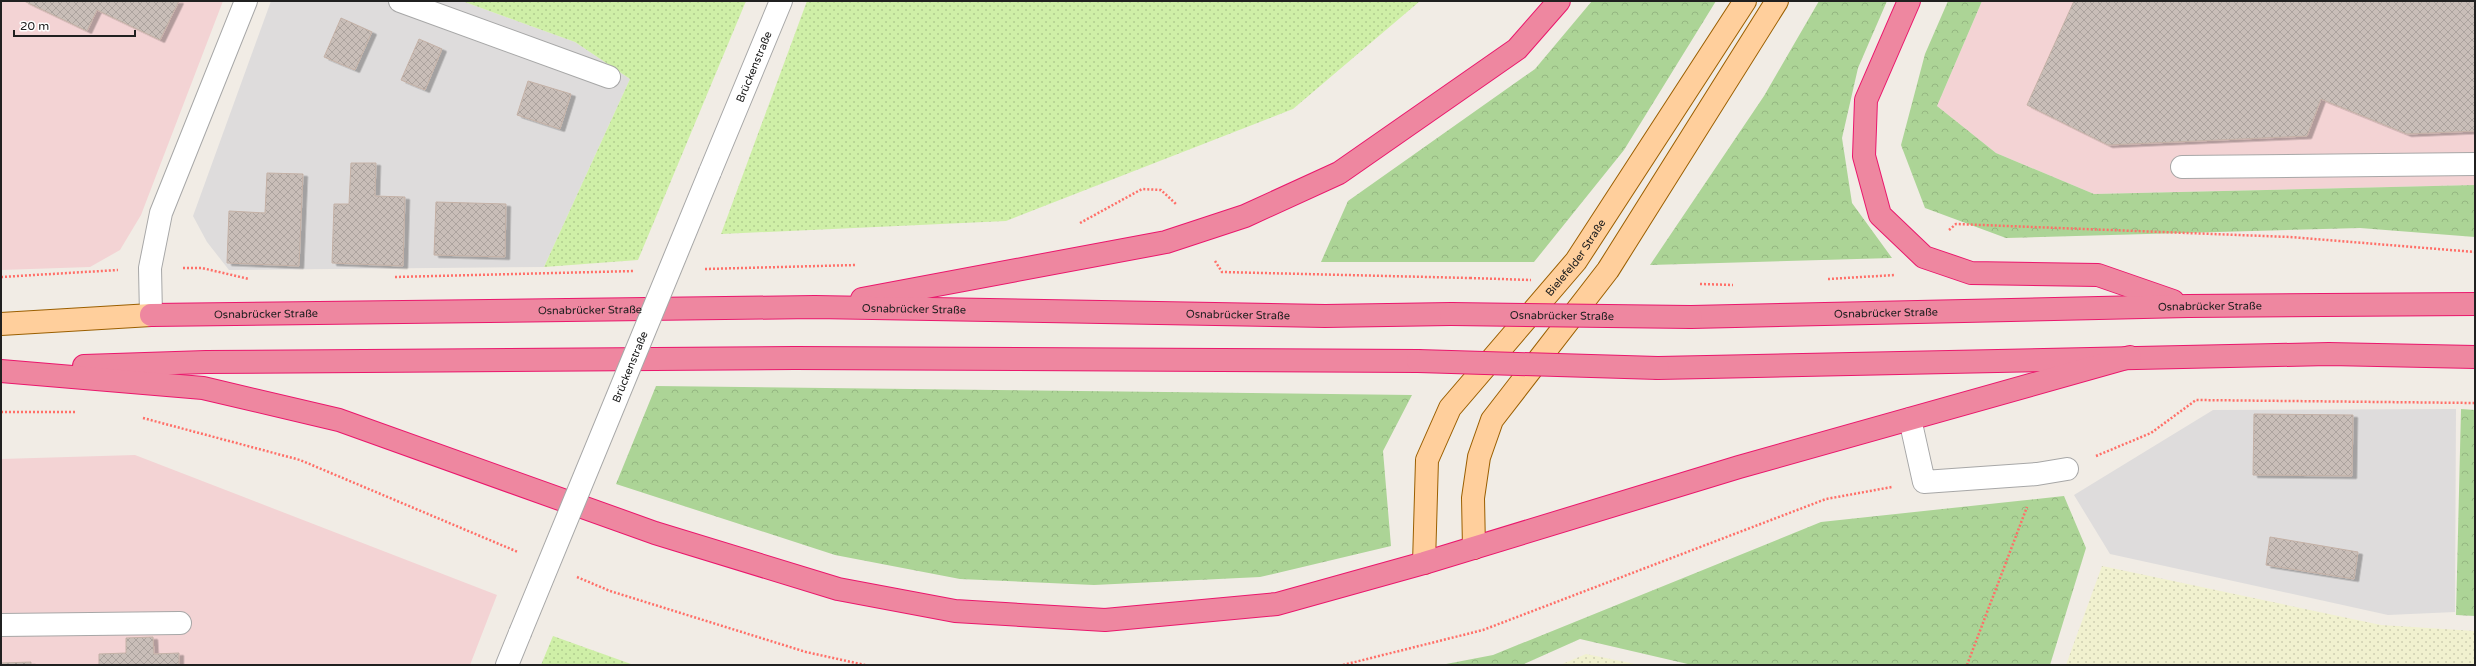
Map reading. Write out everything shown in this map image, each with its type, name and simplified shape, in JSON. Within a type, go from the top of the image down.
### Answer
[{"type":"highway","points":[[815,307],[1166,242],[1245,216],[1339,173],[1517,49],[1559,1]]},
{"type":"highway","points":[[1909,1],[1866,100],[1864,156],[1880,215],[1924,256],[1971,273],[2098,275],[2188,306]]},
{"type":"highway","name":"Osnabrücker Straße","points":[[151,316],[815,307],[1325,316],[1451,314],[1690,317],[2188,306],[2475,304]]},
{"type":"highway","points":[[1,370],[206,362],[787,358],[1418,361],[1658,368],[2329,354],[2475,358]]},
{"type":"highway","points":[[1,370],[203,388],[340,420],[655,534],[838,589],[955,611],[1105,620],[1277,604],[1424,563],[1739,467],[2130,357]]},
{"type":"main road","name":"Bielefelder Straße","points":[[1424,563],[1427,460],[1450,408],[1576,260],[1745,1]]},
{"type":"main road","points":[[1474,548],[1473,498],[1479,457],[1492,420],[1608,270],[1777,1]]},
{"type":"main road","name":"Osnabrücker Straße","points":[[1,324],[151,316]]},
{"type":"street","points":[[151,316],[150,268],[161,213],[246,1]]},
{"type":"street","points":[[400,1],[609,77]]},
{"type":"street","name":"Brückenstraße","points":[[507,665],[781,1]]},
{"type":"street","points":[[2182,167],[2475,164]]},
{"type":"street","points":[[1910,419],[1924,482],[2037,474],[2066,469]]},
{"type":"street","points":[[1,625],[180,623]]},
{"type":"path","points":[[1077,225],[1142,189],[1161,190],[1181,208],[1198,232],[1222,272],[1470,278]]},
{"type":"path","points":[[702,269],[862,265]]},
{"type":"path","points":[[1,277],[150,268],[202,268],[254,281]]},
{"type":"path","points":[[390,277],[638,271]]},
{"type":"path","points":[[2066,469],[2151,433],[2196,400],[2475,403]]},
{"type":"path","points":[[1,412],[77,412]]},
{"type":"path","points":[[138,416],[300,460],[523,554]]},
{"type":"path","points":[[1967,665],[2025,514],[2037,474]]},
{"type":"path","points":[[1343,665],[1483,630],[1826,499],[1924,482]]},
{"type":"path","points":[[574,576],[610,591],[798,650],[864,665]]},
{"type":"shaded area","points":[[1,1],[223,1],[141,215],[120,250],[90,267],[1,270]]},
{"type":"shaded area","points":[[271,1],[462,1],[575,42],[630,79],[544,267],[229,270],[207,242],[193,216]]},
{"type":"shaded area","points":[[1982,1],[2475,1],[2475,185],[2094,194],[1996,153],[1937,106]]},
{"type":"shaded area","points":[[2456,409],[2455,612],[2388,615],[2110,554],[2074,495],[2213,410]]},
{"type":"shaded area","points":[[135,455],[497,595],[470,665],[1,665],[1,459]]},
{"type":"green space","points":[[462,1],[746,1],[638,260],[544,267],[630,79],[575,42]]},
{"type":"green space","points":[[807,1],[1420,1],[1293,109],[1006,221],[721,234]]},
{"type":"green space","points":[[1592,1],[1716,1],[1624,150],[1534,262],[1321,262],[1348,201],[1535,69]]},
{"type":"green space","points":[[1819,1],[1887,1],[1858,68],[1842,138],[1852,203],[1892,258],[1650,265],[1764,96]]},
{"type":"green space","points":[[1948,1],[1982,1],[1937,106],[1996,153],[2094,194],[2475,185],[2475,237],[2360,228],[2006,238],[1925,208],[1901,145],[1925,54]]},
{"type":"green space","points":[[656,386],[1412,395],[1383,451],[1391,546],[1260,577],[1094,585],[960,579],[835,555],[616,484]]},
{"type":"green space","points":[[2461,409],[2475,410],[2475,616],[2456,615]]},
{"type":"green space","points":[[2064,496],[2086,548],[2050,665],[1692,665],[1580,639],[1522,665],[1441,665],[1493,655],[1821,522]]},
{"type":"green space","points":[[2102,566],[2381,625],[2475,631],[2475,665],[2066,665]]},
{"type":"green space","points":[[553,636],[631,664],[541,665]]},
{"type":"green space","points":[[1586,654],[1640,665],[1560,665]]},
{"type":"building","points":[[24,1],[179,1],[160,40],[97,10],[87,31]]},
{"type":"building","points":[[2074,1],[2475,1],[2475,131],[2407,134],[2321,99],[2307,136],[2108,145],[2027,105]]},
{"type":"building","points":[[341,18],[372,32],[355,70],[324,57]]},
{"type":"building","points":[[419,39],[442,49],[425,90],[401,80]]},
{"type":"building","points":[[528,81],[571,94],[560,129],[517,115]]},
{"type":"building","points":[[351,163],[376,163],[375,196],[405,197],[403,266],[332,263],[334,204],[349,204]]},
{"type":"building","points":[[267,173],[303,174],[299,266],[227,263],[229,211],[265,213]]},
{"type":"building","points":[[436,202],[506,204],[505,257],[434,255]]},
{"type":"building","points":[[2254,414],[2353,415],[2352,476],[2253,475]]},
{"type":"building","points":[[2270,537],[2358,552],[2354,579],[2266,565]]},
{"type":"building","points":[[153,637],[154,654],[179,653],[179,665],[99,665],[99,654],[126,653],[126,638]]},
{"type":"building","points":[[31,662],[31,665],[1,665],[1,663]]}]
